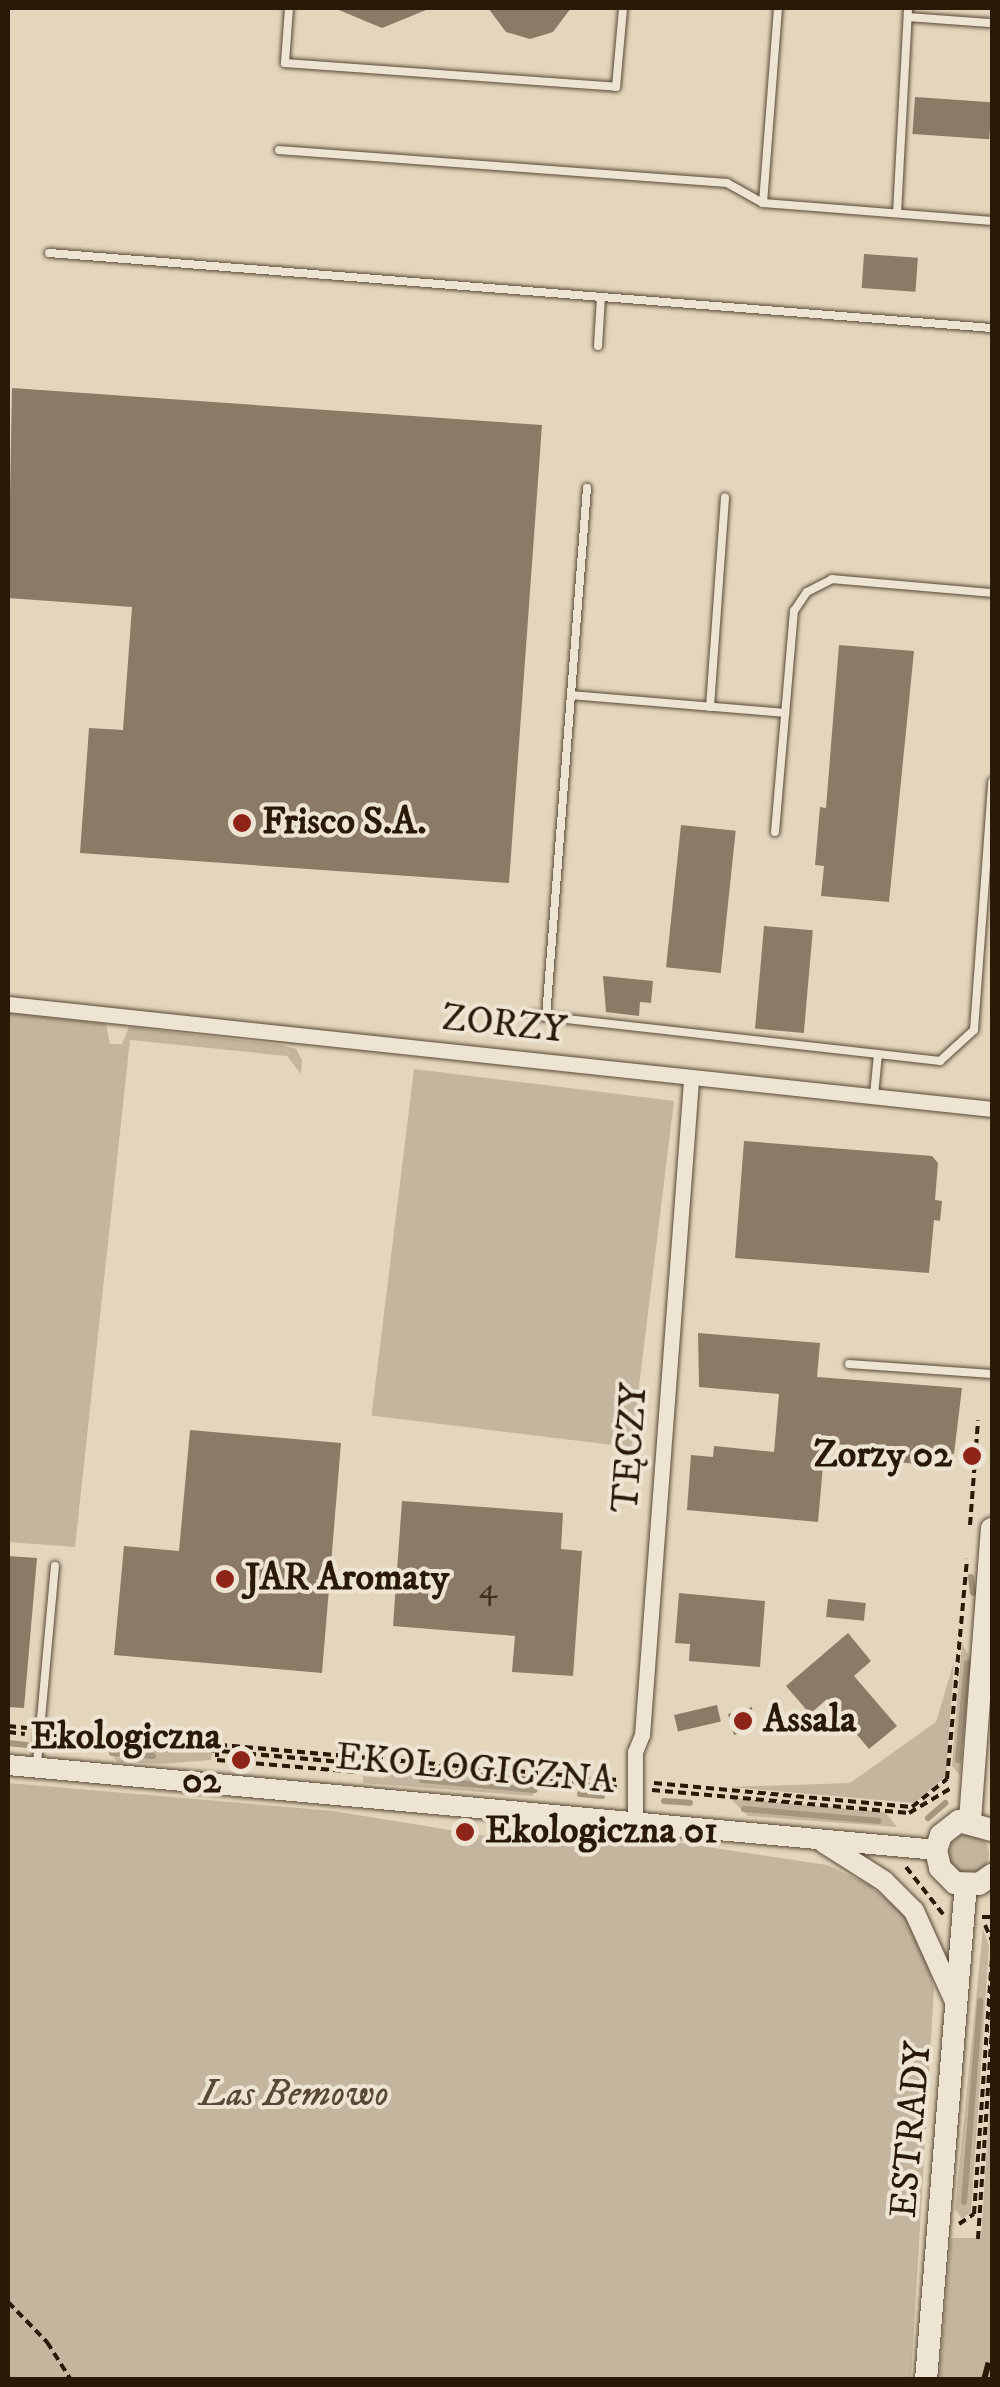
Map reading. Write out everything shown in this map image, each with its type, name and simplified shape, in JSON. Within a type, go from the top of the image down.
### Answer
[{"type":"main road","points":[[970,1820],[992,1529]]},
{"type":"main road","points":[[992,1830],[970,1820],[949,1827],[936,1850],[946,1876],[966,1885],[992,1875]]},
{"type":"main road","name":"ESTRADY","points":[[926,2380],[966,1885]]},
{"type":"street","name":"ZORZY","points":[[8,1004],[691,1080],[992,1109]]},
{"type":"street","name":"TĘCZY","points":[[635,1820],[632,1788],[642,1735],[691,1080]]},
{"type":"street","name":"EKOLOGICZNA","points":[[8,1766],[936,1850]]},
{"type":"street","points":[[818,1839],[884,1881],[914,1911],[956,2006]]},
{"type":"lane","points":[[289,8],[285,63],[616,88],[623,8]]},
{"type":"lane","points":[[763,202],[778,8]]},
{"type":"lane","points":[[897,214],[908,12],[988,23]]},
{"type":"lane","points":[[278,150],[727,183],[763,202],[992,221]]},
{"type":"lane","points":[[48,252],[992,328]]},
{"type":"lane","points":[[598,346],[601,297]]},
{"type":"lane","points":[[546,1017],[586,488]]},
{"type":"lane","points":[[710,707],[726,498]]},
{"type":"lane","points":[[775,832],[794,611],[807,592],[832,579],[992,594]]},
{"type":"lane","points":[[571,696],[785,713]]},
{"type":"lane","points":[[531,1015],[940,1061],[974,1030],[992,782]]},
{"type":"lane","points":[[874,1099],[878,1054]]},
{"type":"lane","points":[[849,1364],[992,1374]]},
{"type":"lane","points":[[36,1768],[54,1566]]},
{"type":"path","points":[[901,1807],[912,1806],[948,1780],[978,1420]]},
{"type":"path","points":[[8,1729],[357,1761]]},
{"type":"path","points":[[217,1748],[909,1813]]},
{"type":"path","points":[[217,1748],[218,1760],[356,1772]]},
{"type":"path","points":[[939,2227],[968,2223],[974,2214],[992,1954]]},
{"type":"path","points":[[978,2239],[992,2030]]},
{"type":"path","points":[[8,2302],[71,2380]]},
{"type":"green space","points":[[8,1013],[106,1024],[110,1044],[122,1044],[129,1027],[282,1045],[296,1049],[302,1060],[301,1074],[287,1056],[130,1040],[75,1547],[8,1542]]},
{"type":"green space","points":[[414,1069],[674,1101],[632,1447],[371,1415]]},
{"type":"green space","points":[[962,1643],[971,1660],[960,1775],[952,1766]]},
{"type":"green space","points":[[954,1662],[946,1776],[915,1803],[729,1787],[850,1783],[936,1722]]},
{"type":"green space","points":[[103,1743],[212,1753],[211,1760],[117,1762]]},
{"type":"green space","points":[[385,1772],[545,1783],[532,1796],[363,1783],[363,1776],[385,1778]]},
{"type":"green space","name":"Las Bemowo","points":[[8,1783],[333,1811],[493,1837],[548,1830],[641,1837],[827,1865],[868,1884],[902,1912],[922,1944],[934,1988],[911,2379],[8,2379]]},
{"type":"green space","points":[[730,1798],[885,1812],[897,1827],[748,1816]]},
{"type":"green space","points":[[969,1834],[983,1840],[989,1854],[983,1868],[969,1874],[955,1868],[949,1854],[955,1840]]},
{"type":"green space","points":[[983,1929],[989,1946],[971,2212],[962,2219],[955,2209]]},
{"type":"green space","points":[[992,2068],[992,2379],[939,2379],[951,2238],[981,2238]]},
{"type":"building","points":[[334,8],[431,8],[382,28]]},
{"type":"building","points":[[488,8],[571,8],[553,32],[530,39],[506,32]]},
{"type":"building","points":[[915,97],[992,102],[989,139],[912,134]]},
{"type":"building","points":[[864,254],[918,258],[915,292],[862,288]]},
{"type":"building","points":[[12,388],[542,425],[509,883],[80,853],[89,728],[123,730],[132,607],[8,598]]},
{"type":"building","points":[[839,645],[914,651],[889,902],[821,896],[824,866],[815,865],[820,807],[826,808]]},
{"type":"building","points":[[681,825],[736,831],[721,973],[666,967]]},
{"type":"building","points":[[764,926],[813,930],[804,1033],[755,1029]]},
{"type":"building","points":[[603,976],[653,981],[651,1003],[640,1002],[639,1016],[606,1012]]},
{"type":"building","points":[[744,1141],[932,1156],[938,1163],[935,1200],[942,1201],[940,1221],[934,1220],[929,1273],[735,1258]]},
{"type":"building","points":[[698,1333],[820,1343],[817,1377],[962,1388],[954,1454],[918,1451],[917,1464],[887,1461],[888,1449],[825,1443],[818,1522],[687,1510],[691,1455],[713,1457],[714,1446],[774,1452],[779,1394],[699,1387]]},
{"type":"building","name":"JAR Aromaty","points":[[190,1430],[341,1443],[322,1673],[114,1655],[124,1546],[179,1551]]},
{"type":"building","points":[[402,1501],[563,1513],[561,1549],[582,1551],[573,1676],[512,1672],[515,1636],[393,1626]]},
{"type":"building","points":[[8,1556],[37,1558],[24,1708],[8,1707]]},
{"type":"building","points":[[679,1593],[765,1601],[760,1667],[689,1661],[690,1644],[675,1643]]},
{"type":"building","points":[[828,1599],[866,1603],[864,1621],[826,1617]]},
{"type":"building","points":[[848,1633],[871,1661],[854,1676],[897,1726],[869,1749],[827,1699],[810,1714],[786,1686]]},
{"type":"building","points":[[717,1705],[721,1722],[678,1731],[674,1715]]},
{"type":"building","name":"Assala","points":[[752,1707],[754,1729],[734,1735],[728,1714]]},
{"type":"waterway","points":[[971,1577],[973,1593]]},
{"type":"waterway","points":[[958,1760],[967,1663]]},
{"type":"waterway","points":[[8,1743],[27,1745]]},
{"type":"waterway","points":[[59,1748],[70,1749]]},
{"type":"waterway","points":[[112,1753],[153,1756]]},
{"type":"waterway","points":[[422,1780],[535,1790]]},
{"type":"waterway","points":[[580,1794],[602,1796]]},
{"type":"waterway","points":[[664,1801],[690,1803]]},
{"type":"waterway","points":[[928,1818],[945,1803]]},
{"type":"waterway","points":[[744,1809],[878,1821]]},
{"type":"waterway","points":[[964,2202],[980,2001]]},
{"type":"railway","points":[[984,2380],[992,2351]]},
{"type":"place","name":"Frisco S.A.","points":[[242,823]]},
{"type":"place","name":"Zorzy 02","points":[[972,1456]]},
{"type":"place","name":"JAR Aromaty","points":[[225,1579]]},
{"type":"place","name":"Assala","points":[[743,1721]]},
{"type":"place","name":"Ekologiczna 02","points":[[241,1760]]},
{"type":"place","name":"Ekologiczna 01","points":[[465,1832]]}]
